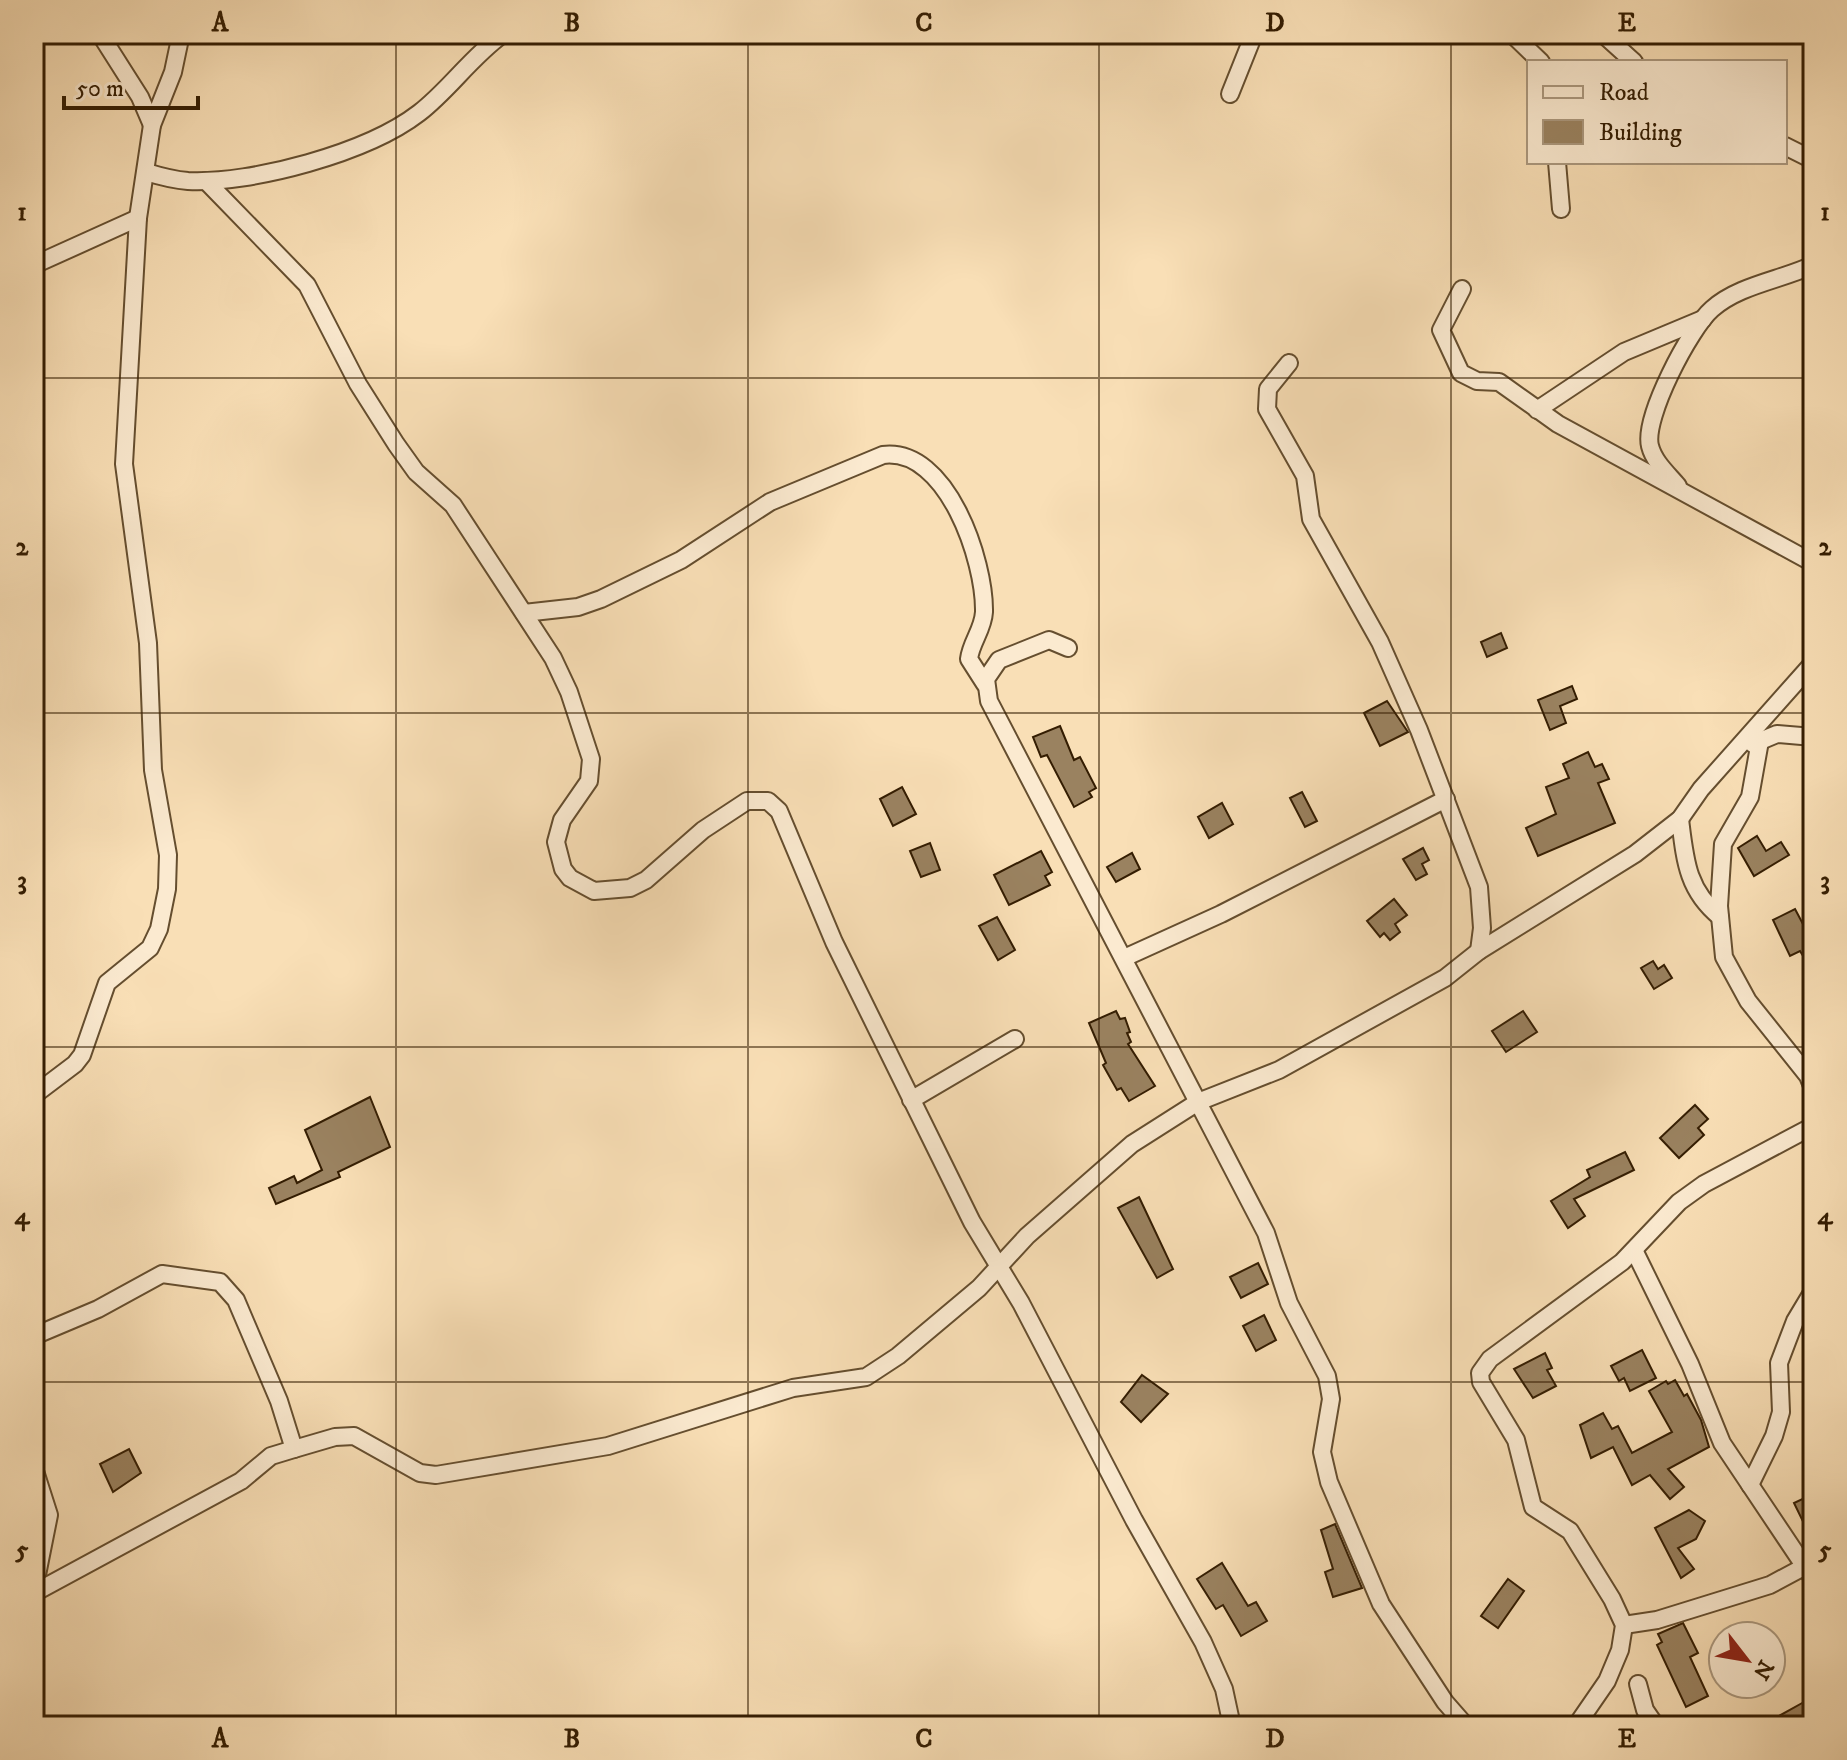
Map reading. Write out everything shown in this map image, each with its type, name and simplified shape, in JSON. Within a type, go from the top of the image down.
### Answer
[{"type":"street","points":[[100,34],[140,97],[152,125]]},
{"type":"street","points":[[34,1095],[75,1064],[82,1055],[107,983],[150,948],[159,929],[167,889],[168,855],[153,770],[148,643],[124,464],[138,218],[152,125],[173,72],[181,34]]},
{"type":"street","points":[[146,172],[180,181],[206,181],[244,178],[311,162],[392,129],[418,114],[503,34]]},
{"type":"street","points":[[1230,94],[1254,34]]},
{"type":"street","points":[[1512,34],[1539,60]]},
{"type":"street","points":[[1603,34],[1632,60]]},
{"type":"street","points":[[1787,147],[1813,160]]},
{"type":"street","points":[[1557,164],[1561,209]]},
{"type":"street","points":[[206,181],[307,285],[358,384],[396,444],[416,472],[453,505],[561,673],[591,759],[589,781],[562,820],[556,842],[563,869],[570,878],[594,891],[630,888],[646,880],[688,841],[735,807],[747,801],[768,801],[779,811],[834,942],[911,1100],[999,1269],[1203,1642],[1224,1689],[1232,1726]]},
{"type":"street","points":[[34,265],[138,218]]},
{"type":"street","points":[[1537,410],[1624,352],[1703,319],[1733,296],[1813,265]]},
{"type":"street","points":[[1462,289],[1441,330],[1455,364],[1470,378],[1499,382],[1537,410],[1813,563]]},
{"type":"street","points":[[1684,494],[1654,457],[1649,428],[1663,389],[1703,319]]},
{"type":"street","points":[[1289,363],[1268,389],[1267,409],[1300,465],[1309,489],[1311,519],[1380,642],[1446,799],[1479,887],[1482,928],[1479,951]]},
{"type":"street","points":[[524,613],[569,609],[601,599],[681,560],[770,502],[874,458],[895,453],[928,469],[964,524],[977,566],[984,609],[980,632],[969,659],[985,684],[989,701],[1266,1233],[1289,1303],[1327,1376],[1331,1399],[1322,1452],[1324,1466],[1381,1604],[1445,1702],[1466,1726]]},
{"type":"street","points":[[985,684],[993,667],[1013,652],[1049,640],[1068,648]]},
{"type":"street","points":[[34,1592],[241,1481],[271,1456],[335,1437],[354,1436],[431,1475],[608,1446],[793,1388],[866,1377],[898,1356],[999,1269],[1027,1236],[1132,1144],[1198,1102],[1279,1070],[1445,978],[1479,951],[1635,854],[1680,819],[1701,789],[1740,749],[1781,695],[1813,663]]},
{"type":"street","points":[[1740,749],[1777,734],[1813,737]]},
{"type":"street","points":[[1760,741],[1750,797],[1723,844],[1720,917],[1724,957],[1748,1001],[1808,1076],[1813,1106]]},
{"type":"street","points":[[1124,958],[1221,914],[1446,799]]},
{"type":"street","points":[[1680,819],[1687,865],[1697,896],[1720,917]]},
{"type":"street","points":[[911,1100],[1015,1039]]},
{"type":"street","points":[[1576,1726],[1607,1681],[1620,1650],[1624,1625],[1612,1599],[1570,1531],[1533,1507],[1516,1440],[1481,1382],[1480,1373],[1490,1359],[1634,1250],[1679,1202],[1704,1184],[1813,1128],[1813,1214]]},
{"type":"street","points":[[1624,1625],[1657,1620],[1811,1569],[1722,1443],[1690,1364],[1634,1250]]},
{"type":"street","points":[[34,1336],[98,1309],[162,1274],[220,1282],[236,1300],[279,1401],[294,1449]]},
{"type":"street","points":[[1750,1485],[1774,1436],[1781,1412],[1779,1377],[1782,1353],[1795,1321],[1813,1291]]},
{"type":"street","points":[[34,1468],[49,1515],[34,1592]]},
{"type":"street","points":[[1638,1684],[1645,1710],[1656,1726]]},
{"type":"building","points":[[1501,633],[1507,648],[1487,657],[1481,642]]},
{"type":"building","points":[[1572,686],[1577,699],[1560,706],[1566,723],[1550,730],[1538,700]]},
{"type":"building","points":[[1387,701],[1408,732],[1380,746],[1364,713]]},
{"type":"building","points":[[1060,726],[1074,760],[1080,757],[1096,788],[1089,792],[1092,797],[1074,807],[1047,755],[1041,757],[1033,737]]},
{"type":"building","points":[[1588,752],[1595,767],[1602,764],[1609,779],[1598,783],[1615,823],[1538,856],[1526,828],[1556,814],[1546,787],[1569,778],[1563,764]]},
{"type":"building","points":[[902,787],[916,814],[893,826],[880,799]]},
{"type":"building","points":[[1302,792],[1317,821],[1305,827],[1290,798]]},
{"type":"building","points":[[1222,803],[1233,824],[1209,838],[1198,817]]},
{"type":"building","points":[[1757,836],[1766,851],[1781,842],[1789,855],[1754,876],[1738,848]]},
{"type":"building","points":[[930,843],[940,870],[921,877],[910,851]]},
{"type":"building","points":[[1423,848],[1429,860],[1422,864],[1427,874],[1416,880],[1403,859]]},
{"type":"building","points":[[1041,851],[1052,872],[1045,876],[1050,885],[1009,905],[994,875]]},
{"type":"building","points":[[1132,853],[1140,869],[1116,882],[1107,867]]},
{"type":"building","points":[[1394,899],[1407,915],[1395,924],[1400,932],[1390,940],[1384,933],[1380,937],[1367,921]]},
{"type":"building","points":[[1795,909],[1813,943],[1813,950],[1803,956],[1800,951],[1790,956],[1773,920]]},
{"type":"building","points":[[997,917],[1015,950],[998,960],[979,926]]},
{"type":"building","points":[[1653,961],[1658,969],[1664,965],[1672,978],[1654,989],[1641,968]]},
{"type":"building","points":[[1116,1011],[1120,1019],[1125,1018],[1130,1032],[1127,1033],[1131,1042],[1128,1044],[1155,1086],[1129,1101],[1121,1088],[1117,1090],[1103,1065],[1106,1063],[1089,1023]]},
{"type":"building","points":[[1523,1011],[1537,1032],[1506,1052],[1492,1031]]},
{"type":"building","points":[[370,1097],[390,1147],[338,1172],[340,1177],[276,1204],[269,1188],[294,1176],[297,1183],[322,1170],[305,1130]]},
{"type":"building","points":[[1695,1105],[1708,1119],[1698,1128],[1704,1135],[1679,1158],[1660,1138]]},
{"type":"building","points":[[1625,1152],[1634,1170],[1574,1199],[1585,1216],[1568,1228],[1551,1201],[1590,1177],[1587,1170]]},
{"type":"building","points":[[1139,1197],[1173,1269],[1157,1278],[1118,1208]]},
{"type":"building","points":[[1258,1263],[1268,1284],[1241,1298],[1230,1277]]},
{"type":"building","points":[[1264,1315],[1276,1340],[1256,1351],[1243,1326]]},
{"type":"building","points":[[1642,1350],[1656,1378],[1630,1391],[1624,1378],[1619,1381],[1611,1366]]},
{"type":"building","points":[[1545,1353],[1552,1368],[1547,1370],[1556,1386],[1533,1398],[1514,1369]]},
{"type":"building","points":[[1142,1375],[1168,1394],[1141,1422],[1121,1402]]},
{"type":"building","points":[[1675,1380],[1684,1396],[1687,1394],[1701,1420],[1709,1447],[1668,1469],[1684,1487],[1670,1499],[1650,1475],[1632,1485],[1613,1447],[1591,1458],[1580,1425],[1603,1413],[1612,1429],[1618,1426],[1632,1453],[1672,1432],[1649,1391],[1666,1381],[1668,1384]]},
{"type":"building","points":[[129,1449],[141,1473],[113,1492],[100,1464]]},
{"type":"building","points":[[1813,1494],[1813,1542],[1794,1503]]},
{"type":"building","points":[[1689,1510],[1705,1521],[1696,1539],[1678,1548],[1694,1569],[1681,1578],[1655,1528]]},
{"type":"building","points":[[1335,1524],[1362,1588],[1333,1597],[1325,1572],[1333,1569],[1321,1530]]},
{"type":"building","points":[[1222,1563],[1248,1606],[1256,1602],[1267,1621],[1241,1636],[1223,1605],[1216,1609],[1197,1579]]},
{"type":"building","points":[[1508,1579],[1524,1591],[1498,1628],[1481,1616]]},
{"type":"building","points":[[1683,1623],[1698,1653],[1690,1657],[1707,1696],[1686,1707],[1657,1645],[1662,1642],[1658,1634]]},
{"type":"building","points":[[1804,1702],[1811,1714],[1804,1718],[1809,1726],[1761,1726]]}]
